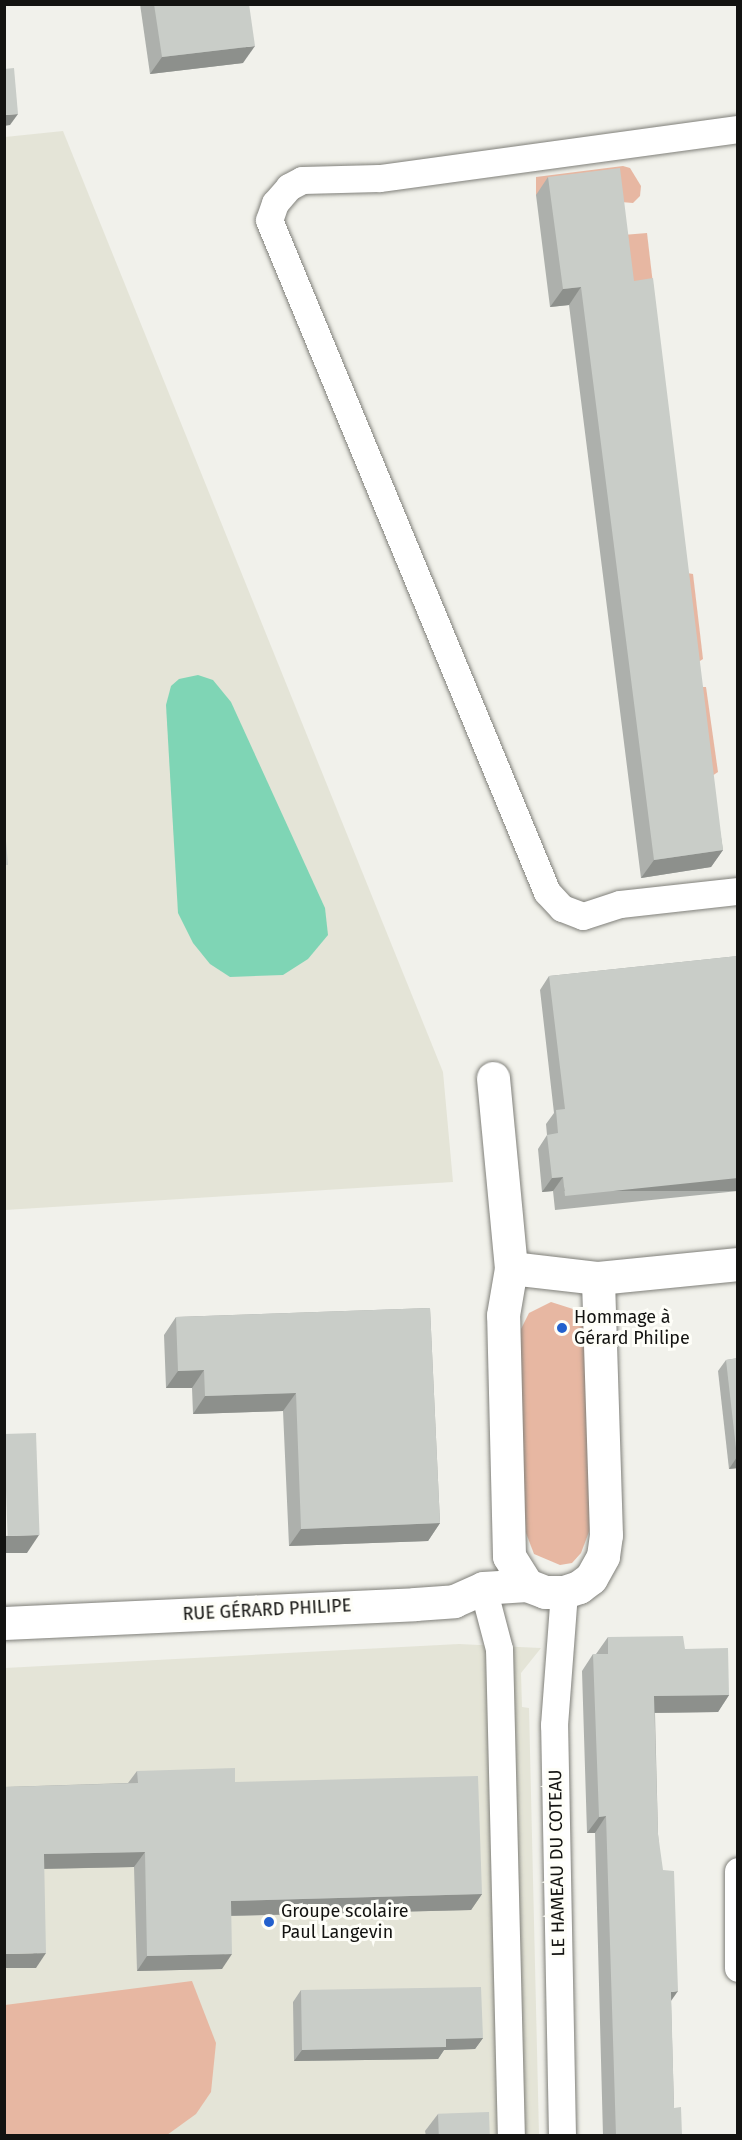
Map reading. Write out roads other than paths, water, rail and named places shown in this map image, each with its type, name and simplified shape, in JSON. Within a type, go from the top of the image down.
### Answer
[{"type":"street","points":[[493,1078],[511,1268],[503,1315],[509,1556],[527,1585]]},
{"type":"street","points":[[511,1268],[598,1278],[738,1264]]},
{"type":"street","points":[[564,1592],[591,1578],[603,1556],[606,1535],[598,1278]]},
{"type":"street","name":"RUE GÉRARD PHILIPE","points":[[4,1623],[444,1602],[483,1588],[527,1585],[545,1592],[564,1592]]},
{"type":"lane","points":[[738,129],[379,178],[302,180],[289,188],[275,202],[269,220],[547,892],[562,908],[583,916],[620,904],[738,891]]},
{"type":"lane","points":[[483,1588],[499,1649],[511,2136]]},
{"type":"lane","name":"LE HAMEAU DU COTEAU","points":[[562,2136],[554,1725],[564,1592]]},
{"type":"lane","points":[[738,1871],[738,1968]]},
{"type":"place","name":"Hommage à Gérard Philipe","points":[[562,1328]]},
{"type":"place","name":"Groupe scolaire Paul Langevin","points":[[269,1922]]}]
